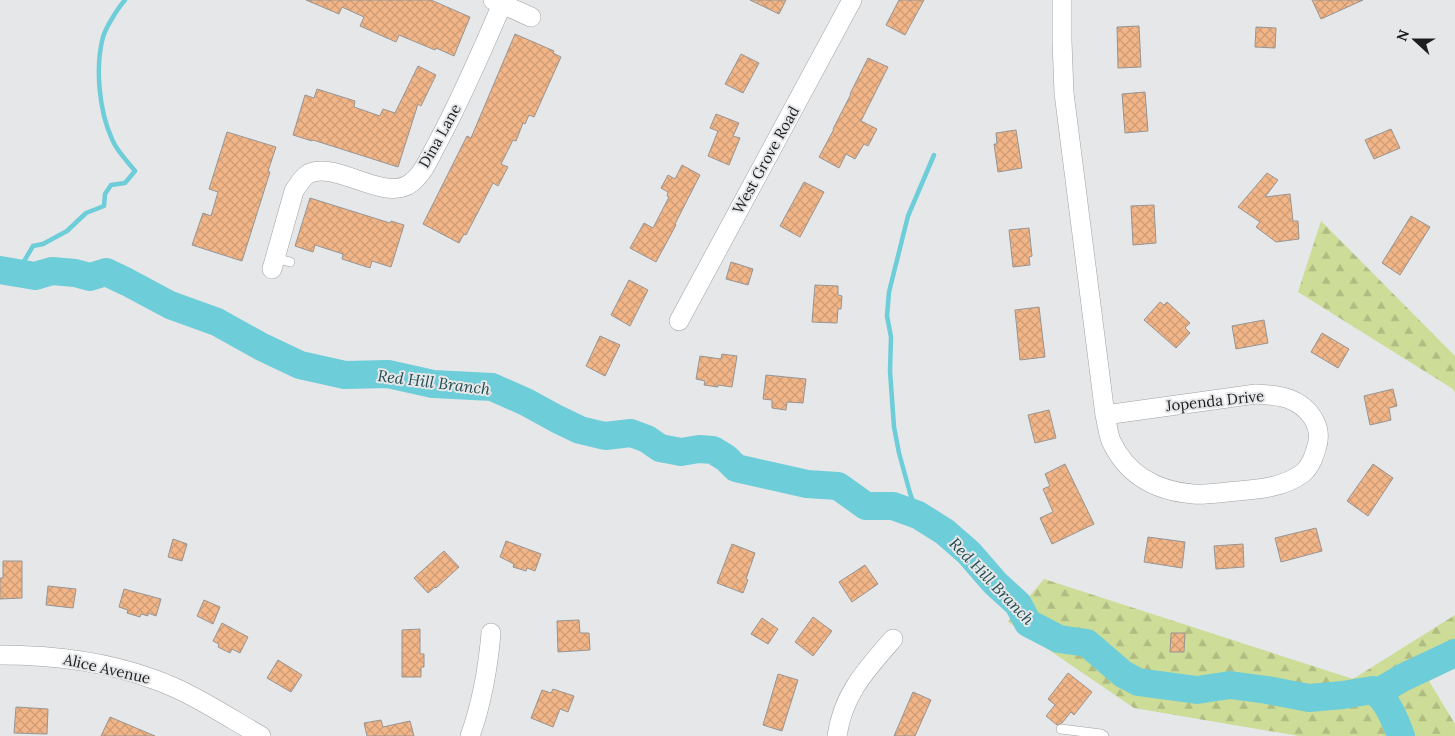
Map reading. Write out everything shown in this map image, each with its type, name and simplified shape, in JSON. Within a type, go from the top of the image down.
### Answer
[{"type":"street","name":"West Grove Road","points":[[679,320],[852,0]]},
{"type":"street","name":"Jopenda Drive","points":[[1062,0],[1064,93],[1106,415],[1110,439],[1121,458],[1133,473],[1151,484],[1192,494],[1272,487],[1291,480],[1305,471],[1314,458],[1318,443],[1317,427],[1312,414],[1301,405],[1289,399],[1275,396],[1256,394],[1106,415]]},
{"type":"street","points":[[498,2],[531,17]]},
{"type":"street","name":"Dina Lane","points":[[279,263],[294,191],[300,181],[308,174],[319,171],[389,188],[400,188],[409,184],[423,170],[468,83],[498,2]]},
{"type":"street","points":[[470,736],[488,669],[491,633]]},
{"type":"street","points":[[837,736],[846,701],[862,675],[893,639]]},
{"type":"street","name":"Alice Avenue","points":[[0,656],[43,656],[83,660],[122,669],[154,679],[194,697],[261,736]]},
{"type":"lane","points":[[1061,729],[1104,736]]},
{"type":"green space","points":[[1321,221],[1455,356],[1455,393],[1453,389],[1298,292]]},
{"type":"green space","points":[[1044,579],[1353,679],[1455,615],[1455,668],[1429,681],[1455,724],[1455,736],[1299,736],[1134,708],[1008,622]]},
{"type":"building","points":[[306,0],[431,0],[470,17],[454,56],[399,35],[396,42],[360,26],[364,17],[342,7],[339,14]]},
{"type":"building","points":[[750,0],[786,0],[779,14]]},
{"type":"building","points":[[899,0],[924,0],[905,35],[886,25]]},
{"type":"building","points":[[1312,0],[1363,0],[1321,19]]},
{"type":"building","points":[[1139,26],[1141,67],[1118,68],[1117,27]]},
{"type":"building","points":[[1256,27],[1276,28],[1275,48],[1255,47]]},
{"type":"building","points":[[515,34],[554,51],[553,53],[561,57],[534,117],[529,115],[525,124],[523,123],[516,141],[513,140],[501,164],[508,167],[498,186],[493,183],[466,235],[464,234],[459,243],[423,224],[467,136],[471,138]]},
{"type":"building","points":[[741,54],[759,63],[743,93],[725,84]]},
{"type":"building","points":[[868,58],[888,67],[861,121],[877,129],[868,146],[864,144],[855,159],[846,154],[839,168],[819,157]]},
{"type":"building","points":[[418,66],[436,75],[421,106],[418,104],[398,167],[293,135],[305,95],[314,98],[317,89],[355,101],[354,107],[380,116],[383,109],[395,113]]},
{"type":"building","points":[[1145,92],[1148,131],[1125,133],[1122,94]]},
{"type":"building","points":[[716,114],[739,123],[733,136],[740,138],[729,165],[708,156],[718,131],[710,128]]},
{"type":"building","points":[[1391,129],[1400,148],[1374,159],[1365,140]]},
{"type":"building","points":[[1016,130],[1022,168],[998,172],[994,144],[997,144],[996,133]]},
{"type":"building","points":[[227,132],[276,147],[242,261],[192,245],[203,213],[211,216],[218,192],[209,189]]},
{"type":"building","points":[[682,165],[700,175],[656,262],[630,248],[644,223],[653,228],[669,197],[667,196],[668,192],[661,188],[668,175],[675,179]]},
{"type":"building","points":[[1267,173],[1278,180],[1265,197],[1290,194],[1293,221],[1298,221],[1299,239],[1276,242],[1256,227],[1260,222],[1238,207]]},
{"type":"building","points":[[804,182],[824,192],[800,237],[780,226]]},
{"type":"building","points":[[310,198],[390,223],[391,221],[404,225],[391,267],[372,261],[370,268],[342,259],[343,254],[315,245],[313,252],[295,246]]},
{"type":"building","points":[[1154,205],[1156,243],[1133,245],[1131,206]]},
{"type":"building","points":[[1411,216],[1430,227],[1400,275],[1382,263]]},
{"type":"building","points":[[1029,228],[1032,256],[1029,257],[1030,265],[1013,267],[1009,230]]},
{"type":"building","points":[[731,262],[753,269],[748,285],[726,279]]},
{"type":"building","points":[[629,280],[648,290],[630,326],[611,315]]},
{"type":"building","points":[[815,285],[838,286],[838,295],[842,296],[841,309],[838,309],[837,323],[812,322]]},
{"type":"building","points":[[1160,302],[1164,305],[1167,302],[1190,323],[1185,328],[1190,333],[1176,348],[1144,320]]},
{"type":"building","points":[[1039,307],[1045,357],[1020,360],[1015,310]]},
{"type":"building","points":[[1264,320],[1268,343],[1236,349],[1232,326]]},
{"type":"building","points":[[1322,333],[1349,349],[1338,368],[1311,352]]},
{"type":"building","points":[[600,336],[620,345],[605,376],[586,366]]},
{"type":"building","points":[[722,354],[737,356],[732,387],[704,385],[705,381],[696,379],[700,356],[721,359]]},
{"type":"building","points":[[766,375],[806,379],[803,403],[787,402],[786,410],[772,408],[772,400],[763,399]]},
{"type":"building","points":[[1393,389],[1397,406],[1389,408],[1391,420],[1370,425],[1364,396]]},
{"type":"building","points":[[1049,410],[1056,438],[1035,443],[1028,415]]},
{"type":"building","points":[[1065,464],[1094,524],[1052,544],[1040,518],[1053,512],[1043,489],[1050,486],[1045,474]]},
{"type":"building","points":[[1373,464],[1393,478],[1368,516],[1347,501]]},
{"type":"building","points":[[1316,528],[1322,551],[1281,562],[1275,538]]},
{"type":"building","points":[[1148,537],[1185,542],[1182,568],[1144,562]]},
{"type":"building","points":[[173,539],[187,544],[182,561],[168,557]]},
{"type":"building","points":[[506,541],[541,554],[535,571],[527,568],[526,571],[513,567],[514,564],[500,557]]},
{"type":"building","points":[[732,544],[755,553],[743,593],[717,583]]},
{"type":"building","points":[[1243,544],[1244,567],[1216,569],[1214,546]]},
{"type":"building","points":[[444,551],[459,567],[428,593],[414,578]]},
{"type":"building","points":[[3,561],[22,561],[22,598],[0,599],[0,578],[3,578]]},
{"type":"building","points":[[865,565],[878,584],[852,602],[839,582]]},
{"type":"building","points":[[48,586],[76,589],[73,608],[46,605]]},
{"type":"building","points":[[124,589],[161,599],[156,616],[148,613],[148,616],[141,614],[140,617],[127,613],[128,610],[119,607]]},
{"type":"building","points":[[204,600],[220,607],[213,624],[197,616]]},
{"type":"building","points":[[813,617],[832,631],[813,656],[795,642]]},
{"type":"building","points":[[762,618],[778,629],[768,644],[751,634]]},
{"type":"building","points":[[579,620],[580,633],[589,633],[590,650],[558,652],[557,621]]},
{"type":"building","points":[[222,623],[248,637],[240,653],[232,649],[230,653],[218,647],[219,644],[213,641]]},
{"type":"building","points":[[420,629],[420,654],[424,654],[424,667],[421,667],[421,677],[402,677],[402,630]]},
{"type":"building","points":[[1171,633],[1185,633],[1184,652],[1170,652]]},
{"type":"building","points":[[278,660],[302,675],[291,692],[267,678]]},
{"type":"building","points":[[1068,673],[1092,692],[1074,715],[1071,712],[1062,723],[1057,725],[1046,716],[1055,705],[1048,699]]},
{"type":"building","points":[[778,674],[798,680],[782,731],[763,725]]},
{"type":"building","points":[[553,689],[574,696],[568,712],[560,709],[553,727],[531,718],[542,690],[551,693]]},
{"type":"building","points":[[913,692],[931,700],[915,736],[894,736]]},
{"type":"building","points":[[16,707],[48,709],[47,734],[14,733]]},
{"type":"building","points":[[110,717],[155,736],[101,736]]},
{"type":"building","points":[[381,720],[383,727],[410,721],[414,736],[367,736],[364,723]]},
{"type":"waterway","points":[[9,272],[18,263],[23,263],[33,246],[43,244],[67,231],[86,213],[104,206],[105,194],[111,185],[125,183],[135,171],[112,139],[101,102],[99,75],[103,37],[112,18],[125,0]]},
{"type":"waterway","points":[[918,515],[899,453],[894,427],[890,371],[891,337],[887,316],[889,292],[908,216],[934,155]]},
{"type":"waterway","name":"Red Hill Branch","points":[[0,270],[35,276],[52,271],[75,273],[90,277],[106,272],[170,305],[217,322],[300,365],[345,375],[388,374],[433,384],[492,387],[580,430],[605,436],[631,433],[647,439],[660,448],[681,452],[699,449],[713,450],[726,458],[736,468],[807,484],[838,486],[866,506],[893,506],[918,515],[945,532],[969,553],[995,583],[1018,604],[1028,623],[1059,639],[1087,643],[1123,674],[1138,682],[1197,690],[1230,685],[1309,698],[1373,690],[1386,704],[1401,736]]},
{"type":"waterway","points":[[1377,693],[1402,678],[1455,653]]}]
